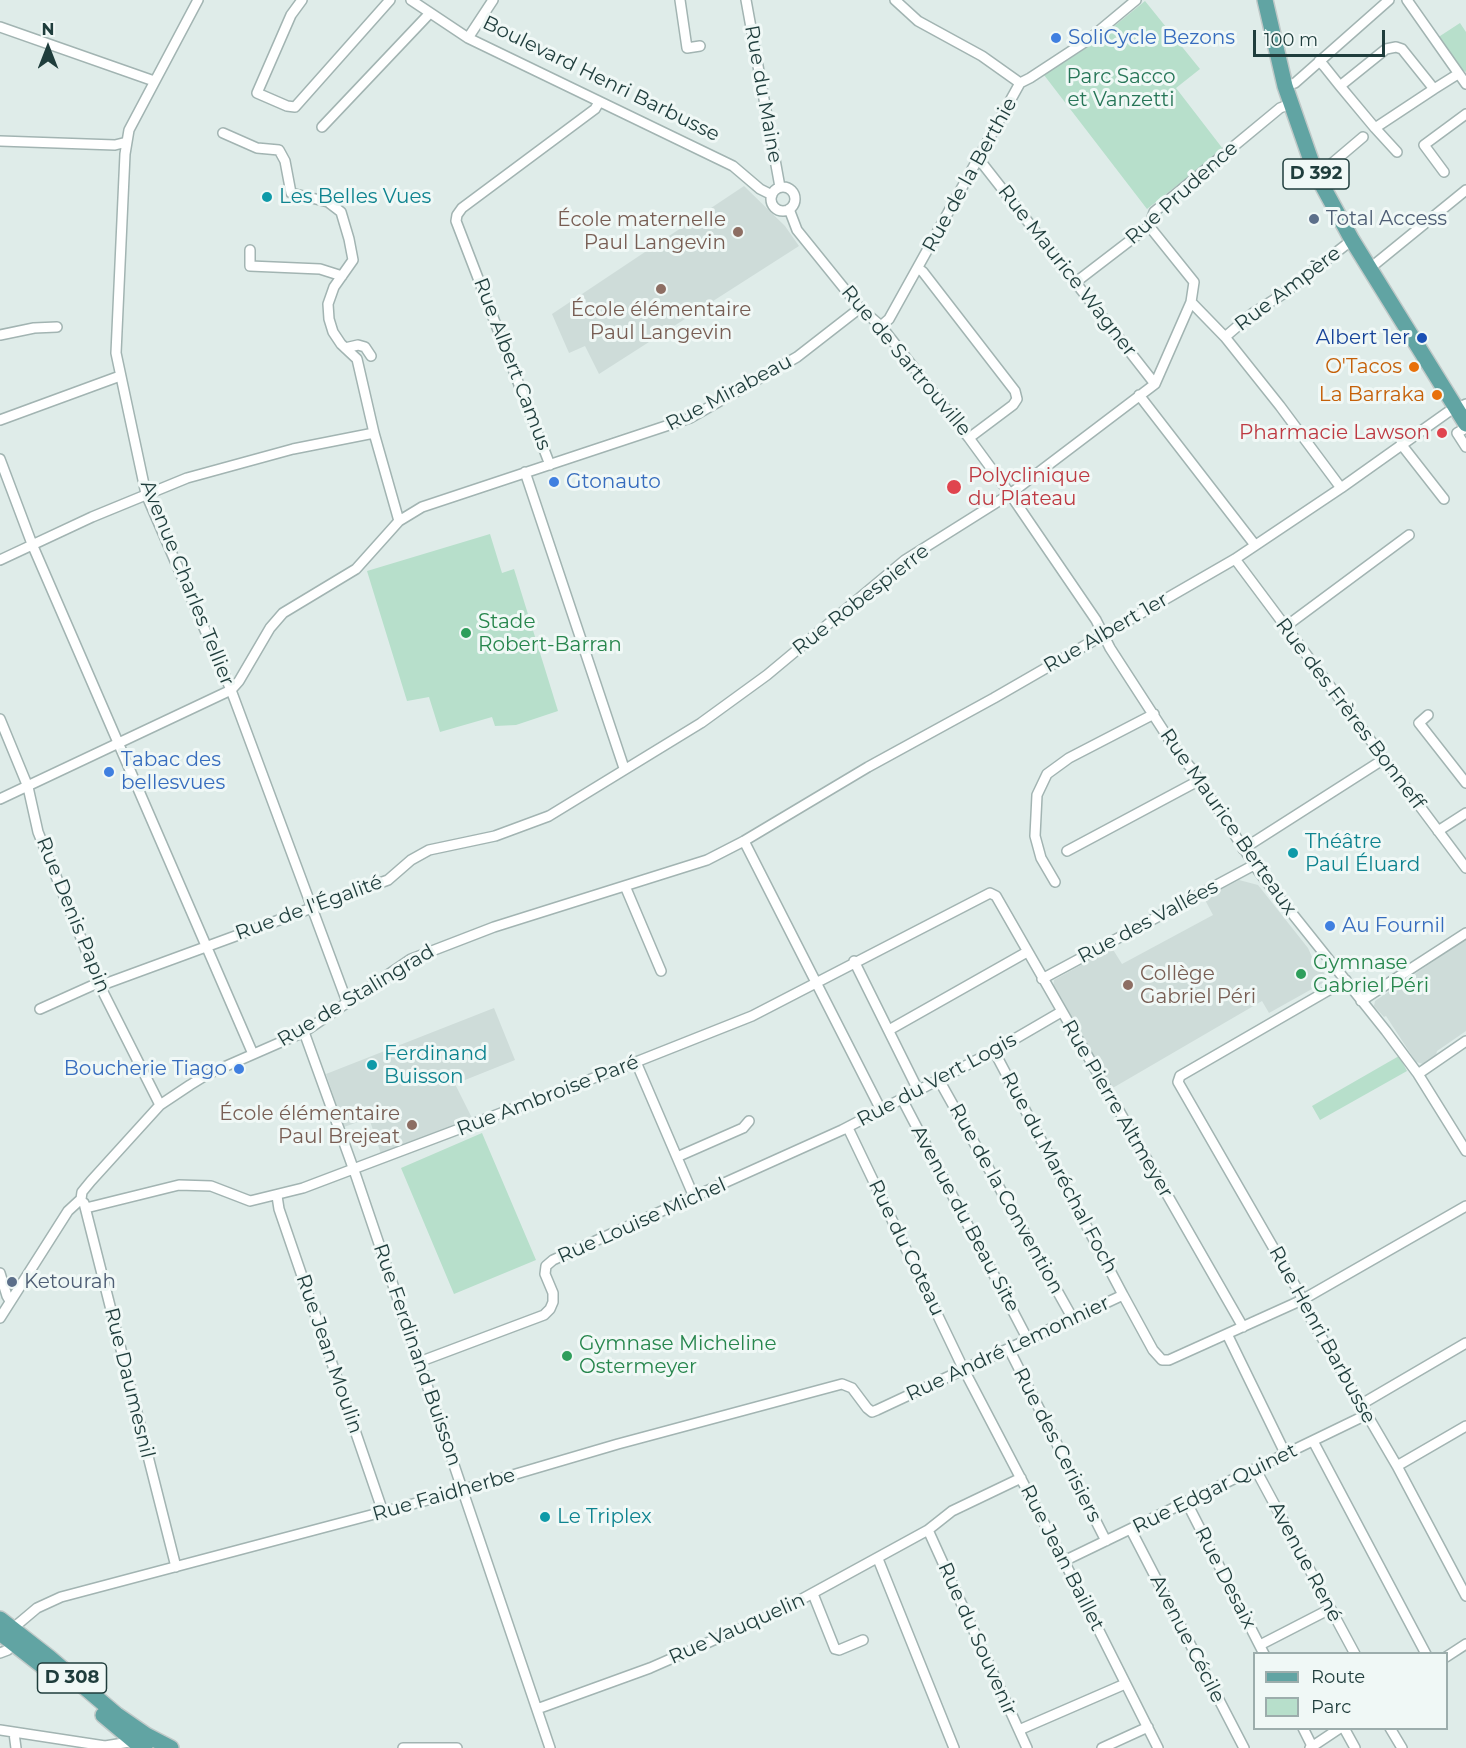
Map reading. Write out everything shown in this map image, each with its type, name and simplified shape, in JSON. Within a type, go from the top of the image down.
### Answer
[{"type":"main road","name":"D 392","points":[[1264,0],[1290,104],[1317,176],[1369,269],[1461,406],[1466,426]]},
{"type":"main road","name":"D 308","points":[[0,1619],[9,1635],[41,1666],[142,1742],[171,1748]]},
{"type":"street","name":"Avenue Charles Tellier","points":[[198,0],[129,130],[125,154],[116,340],[120,376],[146,494],[231,690],[347,1002]]},
{"type":"street","points":[[302,0],[291,15],[257,93],[287,106],[295,107],[390,0]]},
{"type":"street","name":"Boulevard Henri Barbusse","points":[[412,0],[468,38],[733,166],[760,189],[772,195]]},
{"type":"street","points":[[468,38],[494,0]]},
{"type":"street","points":[[680,0],[687,48],[700,46]]},
{"type":"street","name":"Rue du Maine","points":[[746,0],[780,187]]},
{"type":"street","points":[[895,0],[918,21],[982,56],[1020,83]]},
{"type":"street","name":"Rue de la Berthie","points":[[881,326],[888,319],[918,268],[1016,94],[1020,83],[1088,40],[1136,0]]},
{"type":"street","points":[[1285,86],[1295,82],[1389,0]]},
{"type":"street","points":[[1407,0],[1466,83]]},
{"type":"street","points":[[322,127],[430,13]]},
{"type":"street","points":[[0,27],[154,81]]},
{"type":"street","points":[[1340,86],[1386,49],[1396,47],[1402,49],[1434,89]]},
{"type":"street","points":[[1319,61],[1397,152]]},
{"type":"street","points":[[1375,128],[1458,74]]},
{"type":"street","name":"Rue Albert Camus","points":[[550,465],[456,221],[462,208],[595,109],[599,102]]},
{"type":"street","name":"Rue Prudence","points":[[1076,282],[1149,226],[1154,212],[1281,108],[1290,104]]},
{"type":"street","points":[[1444,172],[1424,145],[1466,114]]},
{"type":"street","points":[[223,134],[256,148],[279,150],[285,161],[291,193],[328,202],[341,212],[353,260],[334,287],[328,304],[329,312],[333,332],[357,359],[399,521]]},
{"type":"street","points":[[1317,176],[1363,137]]},
{"type":"street","points":[[0,141],[115,145],[127,142]]},
{"type":"street","name":"Rue Maurice Wagner","points":[[978,158],[1155,384]]},
{"type":"street","points":[[780,187],[794,192],[794,204],[789,209],[777,209],[772,203],[772,195],[780,187]]},
{"type":"street","points":[[1369,269],[1466,190]]},
{"type":"street","name":"Rue de Sartrouville","points":[[789,209],[797,230],[860,308],[881,326],[969,438],[1096,620],[1102,634]]},
{"type":"street","points":[[1149,226],[1194,282],[1191,302],[1155,384]]},
{"type":"street","name":"Rue Ampère","points":[[1225,337],[1253,313],[1283,294],[1352,240]]},
{"type":"street","points":[[250,250],[250,266],[320,269],[342,276]]},
{"type":"street","points":[[918,268],[1015,391],[1017,399],[1013,405],[969,438]]},
{"type":"street","points":[[1191,302],[1225,337],[1341,488]]},
{"type":"street","name":"Rue Mirabeau","points":[[231,690],[239,681],[270,628],[283,613],[356,569],[399,521],[422,507],[690,418],[797,357],[860,308]]},
{"type":"street","points":[[0,335],[34,328],[57,327]]},
{"type":"street","points":[[345,348],[365,346],[371,356]]},
{"type":"street","points":[[0,420],[120,376]]},
{"type":"street","name":"Rue Robespierre","points":[[701,723],[767,675],[905,560],[1010,494],[1155,384]]},
{"type":"street","points":[[1139,395],[1255,545]]},
{"type":"street","name":"Rue Albert 1er","points":[[744,840],[1235,559],[1448,412],[1461,406]]},
{"type":"street","points":[[1466,426],[1457,433],[1466,447]]},
{"type":"street","points":[[0,560],[146,494],[187,478],[293,449],[375,433]]},
{"type":"street","points":[[1401,444],[1444,499]]},
{"type":"street","points":[[0,459],[32,544],[253,1054]]},
{"type":"street","points":[[525,472],[624,768]]},
{"type":"street","points":[[1285,627],[1409,536]]},
{"type":"street","name":"Rue des Frères Bonneff","points":[[1235,559],[1466,868]]},
{"type":"street","name":"Rue Maurice Berteaux","points":[[1102,634],[1178,753],[1254,865],[1418,1074],[1466,1151]]},
{"type":"street","points":[[0,799],[231,690]]},
{"type":"street","points":[[1055,882],[1041,858],[1035,836],[1037,795],[1047,774],[1069,758],[1154,714]]},
{"type":"street","points":[[1428,715],[1419,723],[1466,783]]},
{"type":"street","name":"Rue Denis Papin","points":[[0,719],[28,787],[38,832],[103,992],[160,1105]]},
{"type":"street","name":"Rue de l'Égalité","points":[[40,1009],[101,984],[388,880],[411,860],[429,850],[495,836],[549,816],[624,768],[701,723]]},
{"type":"street","points":[[1243,849],[1384,759]]},
{"type":"street","points":[[1066,851],[1198,780]]},
{"type":"street","points":[[1438,831],[1466,813]]},
{"type":"street","points":[[744,840],[881,1110]]},
{"type":"street","name":"Rue de Stalingrad","points":[[0,1318],[68,1211],[83,1203],[82,1192],[91,1181],[160,1105],[208,1074],[304,1032],[411,959],[446,944],[707,860],[744,840]]},
{"type":"street","name":"Rue des Vallées","points":[[1042,979],[1254,865]]},
{"type":"street","points":[[625,886],[660,971]]},
{"type":"street","name":"Rue Ambroise Paré","points":[[83,1203],[179,1185],[211,1186],[250,1201],[277,1196],[353,1170],[752,1016],[990,893]]},
{"type":"street","name":"Rue Pierre Altmeyer","points":[[990,893],[996,896],[1243,1327]]},
{"type":"street","points":[[1361,1001],[1466,933]]},
{"type":"street","points":[[889,1030],[1027,952]]},
{"type":"street","points":[[854,962],[918,1090]]},
{"type":"street","name":"Rue Henri Barbusse","points":[[1346,980],[1180,1076],[1178,1082],[1294,1283],[1466,1596]]},
{"type":"street","name":"Rue du Vert Logis","points":[[811,1145],[994,1051],[1061,1012]]},
{"type":"street","name":"Rue Ferdinand Buisson","points":[[304,1032],[550,1748]]},
{"type":"street","points":[[1418,1074],[1466,1041]]},
{"type":"street","name":"Rue du Maréchal Foch","points":[[994,1051],[1124,1295]]},
{"type":"street","points":[[636,1062],[694,1197]]},
{"type":"street","name":"Rue de la Convention","points":[[939,1080],[1073,1319]]},
{"type":"street","name":"Avenue du Beau Site","points":[[902,1099],[1028,1340]]},
{"type":"street","points":[[677,1157],[743,1128],[749,1121]]},
{"type":"street","name":"Rue du Coteau","points":[[848,1128],[964,1369]]},
{"type":"street","name":"Rue Louise Michel","points":[[419,1362],[544,1315],[553,1302],[553,1293],[545,1274],[546,1266],[553,1260],[811,1145]]},
{"type":"street","name":"Rue Jean Moulin","points":[[277,1196],[279,1209],[383,1512]]},
{"type":"street","name":"Rue Daumesnil","points":[[83,1203],[176,1567]]},
{"type":"street","name":"Rue André Lemonnier","points":[[872,1412],[1124,1295],[1153,1350],[1162,1360],[1175,1358],[1302,1300],[1466,1206]]},
{"type":"street","points":[[0,1273],[10,1301]]},
{"type":"street","points":[[1227,1334],[1287,1455]]},
{"type":"street","points":[[1360,1405],[1466,1343]]},
{"type":"street","name":"Rue des Cerisiers","points":[[1009,1349],[1106,1541]]},
{"type":"street","name":"Rue Jean Baillet","points":[[964,1369],[1065,1561],[1158,1748]]},
{"type":"street","name":"Rue Faidherbe","points":[[0,1653],[8,1650],[9,1635],[18,1624],[37,1608],[61,1597],[383,1512],[618,1444],[842,1384],[852,1388],[872,1412]]},
{"type":"street","name":"Rue Edgar Quinet","points":[[1065,1561],[1366,1415]]},
{"type":"street","points":[[1396,1466],[1466,1426]]},
{"type":"street","points":[[1313,1441],[1425,1652]]},
{"type":"street","name":"Avenue René","points":[[1256,1470],[1354,1652]]},
{"type":"street","name":"Rue Vauquelin","points":[[537,1708],[650,1668],[780,1611],[928,1530],[952,1511],[1021,1478]]},
{"type":"street","name":"Rue Desaix","points":[[1187,1503],[1262,1649]]},
{"type":"street","name":"Rue du Souvenir","points":[[928,1530],[1026,1748]]},
{"type":"street","name":"Avenue Cécile","points":[[1131,1530],[1244,1748]]},
{"type":"street","points":[[878,1559],[954,1748]]},
{"type":"street","points":[[813,1594],[835,1649],[839,1650],[863,1640]]},
{"type":"street","points":[[1262,1649],[1330,1609]]},
{"type":"street","points":[[1448,1656],[1466,1644]]},
{"type":"street","points":[[1019,1730],[1125,1684]]},
{"type":"street","points":[[1102,1748],[1148,1728]]},
{"type":"street","points":[[0,1730],[105,1746],[142,1742]]},
{"type":"street","points":[[1304,1730],[1311,1747],[1339,1730]]},
{"type":"street","points":[[1343,1730],[1355,1748]]},
{"type":"street","points":[[1391,1730],[1402,1748]]},
{"type":"street","points":[[14,1733],[16,1748]]},
{"type":"street","points":[[403,1748],[457,1748]]},
{"type":"shaded area","name":"École élémentaire Paul Langevin","points":[[744,186],[785,226],[799,246],[599,374],[585,346],[569,353],[552,314]]},
{"type":"shaded area","name":"Collège Gabriel Péri","points":[[1239,880],[1258,885],[1308,948],[1312,957],[1314,956],[1328,980],[1269,1013],[1262,1001],[1111,1089],[1053,990],[1054,980],[1112,948],[1122,964],[1213,915],[1204,898]]},
{"type":"shaded area","points":[[1466,939],[1466,1031],[1423,1064],[1416,1062],[1386,1016],[1384,1017],[1374,1006],[1375,1001]]},
{"type":"shaded area","points":[[494,1008],[515,1060],[455,1084],[472,1118],[381,1154],[369,1118],[344,1127],[326,1074]]},
{"type":"green space","name":"Parc Sacco et Vanzetti","points":[[1145,1],[1200,69],[1176,88],[1223,149],[1147,209],[1044,75],[1091,45]]},
{"type":"green space","points":[[1460,23],[1466,32],[1466,72],[1437,38]]},
{"type":"green space","name":"Stade Robert-Barran","points":[[490,534],[502,573],[514,569],[558,711],[516,725],[495,726],[492,717],[440,732],[429,697],[407,701],[367,571]]},
{"type":"green space","points":[[1399,1056],[1407,1071],[1320,1120],[1312,1106]]},
{"type":"green space","points":[[482,1133],[536,1260],[454,1294],[401,1168]]},
{"type":"place","name":"SoliCycle Bezons","points":[[1056,38]]},
{"type":"place","name":"Les Belles Vues","points":[[267,197]]},
{"type":"place","name":"Total Access","points":[[1314,219]]},
{"type":"place","name":"École maternelle Paul Langevin","points":[[738,232]]},
{"type":"place","name":"École élémentaire Paul Langevin","points":[[661,289]]},
{"type":"place","name":"Albert 1er","points":[[1422,338]]},
{"type":"place","name":"O'Tacos","points":[[1414,367]]},
{"type":"place","name":"La Barraka","points":[[1437,395]]},
{"type":"place","name":"Pharmacie Lawson","points":[[1442,433]]},
{"type":"place","name":"Gtonauto","points":[[554,482]]},
{"type":"place","name":"Polyclinique du Plateau","points":[[954,487]]},
{"type":"place","name":"Stade Robert-Barran","points":[[466,633]]},
{"type":"place","name":"Tabac des bellesvues","points":[[109,772]]},
{"type":"place","name":"Théâtre Paul Éluard","points":[[1293,853]]},
{"type":"place","name":"Au Fournil","points":[[1330,926]]},
{"type":"place","name":"Gymnase Gabriel Péri","points":[[1301,974]]},
{"type":"place","name":"Collège Gabriel Péri","points":[[1128,985]]},
{"type":"place","name":"Ferdinand Buisson","points":[[372,1065]]},
{"type":"place","name":"Boucherie Tiago","points":[[239,1069]]},
{"type":"place","name":"École élémentaire Paul Brejeat","points":[[412,1125]]},
{"type":"place","name":"Ketourah","points":[[12,1282]]},
{"type":"place","name":"Gymnase Micheline Ostermeyer","points":[[567,1356]]},
{"type":"place","name":"Le Triplex","points":[[545,1517]]}]
